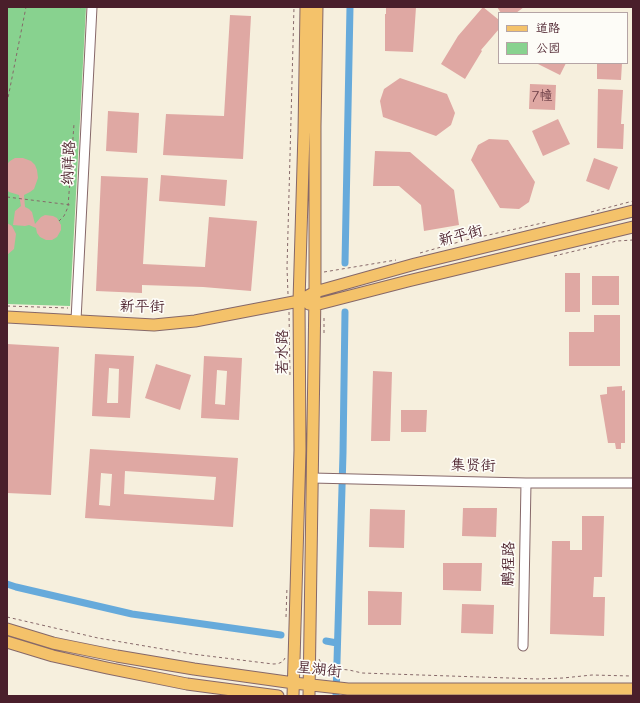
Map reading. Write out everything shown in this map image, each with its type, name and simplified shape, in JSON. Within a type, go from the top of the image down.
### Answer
[{"type":"main road","name":"若水路","points":[[293,696],[300,450],[294,302],[304,124],[306,7]]},
{"type":"main road","name":"若水路","points":[[309,696],[315,305],[315,126],[317,7]]},
{"type":"main road","name":"新平街","points":[[7,317],[154,324],[195,321],[294,302],[315,292],[415,264],[633,211]]},
{"type":"main road","name":"新平街","points":[[294,302],[315,305],[633,227]]},
{"type":"main road","name":"星湖街","points":[[7,629],[53,643],[117,656],[194,669],[348,689],[633,689]]},
{"type":"main road","points":[[7,642],[53,656],[187,684],[278,696]]},
{"type":"street","name":"纳祥路","points":[[76,320],[92,7]]},
{"type":"street","name":"集贤街","points":[[312,478],[526,483],[633,483]]},
{"type":"street","name":"鹏程路","points":[[523,646],[526,483]]},
{"type":"path","points":[[7,103],[26,7]]},
{"type":"path","points":[[78,7],[82,8]]},
{"type":"path","points":[[292,382],[290,376],[294,302],[287,268],[294,7]]},
{"type":"path","points":[[7,82],[11,83]]},
{"type":"path","points":[[59,221],[66,212],[68,205],[74,124]]},
{"type":"path","points":[[7,197],[71,205]]},
{"type":"path","points":[[590,212],[633,201]]},
{"type":"path","points":[[414,255],[466,240],[546,222]]},
{"type":"path","points":[[322,272],[399,259]]},
{"type":"path","points":[[7,306],[76,309]]},
{"type":"path","points":[[286,620],[286,589],[288,582]]},
{"type":"path","points":[[7,617],[98,638],[192,654],[278,664],[284,660],[286,656]]},
{"type":"path","points":[[318,658],[322,665],[328,668],[362,673],[538,679],[592,675],[631,676]]},
{"type":"green space","points":[[7,7],[86,7],[70,306],[7,304]]},
{"type":"building","points":[[386,7],[416,7],[413,52],[385,51]]},
{"type":"building","points":[[483,7],[498,19],[498,30],[481,50],[482,51],[465,79],[441,64],[458,36]]},
{"type":"building","points":[[497,7],[524,7],[517,12],[500,12]]},
{"type":"building","points":[[230,15],[251,16],[243,159],[163,155],[166,114],[224,116]]},
{"type":"building","points":[[538,64],[566,64],[560,75]]},
{"type":"building","points":[[597,64],[622,64],[621,80],[597,79]]},
{"type":"building","points":[[400,78],[447,94],[455,113],[451,125],[436,136],[383,117],[380,101],[384,89]]},
{"type":"building","points":[[530,84],[556,85],[555,110],[529,109]]},
{"type":"building","points":[[598,89],[623,90],[621,124],[624,124],[623,149],[597,148]]},
{"type":"building","points":[[108,111],[139,113],[137,153],[106,151]]},
{"type":"building","points":[[558,119],[570,144],[543,156],[532,131]]},
{"type":"building","points":[[489,139],[508,140],[535,182],[529,202],[519,209],[500,208],[471,160],[478,145]]},
{"type":"building","points":[[375,151],[410,152],[454,190],[459,225],[424,231],[421,205],[399,186],[373,186]]},
{"type":"building","points":[[15,158],[23,158],[31,161],[35,165],[38,178],[34,189],[24,195],[25,207],[32,212],[35,224],[45,215],[57,218],[61,225],[61,230],[57,237],[52,240],[46,240],[40,237],[36,228],[29,225],[13,225],[15,211],[21,206],[19,195],[7,190],[7,164]]},
{"type":"building","points":[[594,158],[618,167],[609,190],[586,181]]},
{"type":"building","points":[[161,175],[227,180],[225,206],[159,201]]},
{"type":"building","points":[[101,176],[148,178],[143,264],[205,267],[209,217],[257,221],[251,291],[203,287],[142,285],[142,293],[96,291]]},
{"type":"building","points":[[7,223],[12,226],[16,234],[14,249],[7,255]]},
{"type":"building","points":[[565,273],[580,273],[580,312],[565,312]]},
{"type":"building","points":[[592,276],[619,276],[619,305],[592,305]]},
{"type":"building","points":[[594,315],[620,315],[620,366],[569,366],[569,332],[594,332]]},
{"type":"building","points":[[7,344],[59,347],[51,495],[7,493]]},
{"type":"building","points":[[95,354],[134,356],[130,418],[92,416]],"holes":[[[109,368],[119,369],[118,403],[107,403]]]},
{"type":"building","points":[[204,356],[242,358],[239,420],[201,418]],"holes":[[[217,370],[227,371],[225,405],[215,404]]]},
{"type":"building","points":[[156,364],[191,375],[180,410],[145,398]]},
{"type":"building","points":[[373,371],[392,372],[390,441],[371,441]]},
{"type":"building","points":[[622,386],[622,391],[625,390],[625,443],[621,443],[621,449],[616,449],[615,443],[608,443],[600,395],[607,394],[607,387]]},
{"type":"building","points":[[401,410],[427,410],[426,432],[401,432]]},
{"type":"building","points":[[90,449],[238,458],[233,527],[85,518]],"holes":[[[125,471],[216,477],[214,500],[124,494]],[[101,473],[112,474],[110,506],[99,505]]]},
{"type":"building","points":[[463,508],[497,508],[496,537],[462,536]]},
{"type":"building","points":[[370,509],[405,510],[404,548],[369,547]]},
{"type":"building","points":[[582,516],[604,516],[602,577],[594,577],[593,597],[605,597],[604,636],[550,634],[552,541],[570,541],[570,550],[582,550]]},
{"type":"building","points":[[443,563],[482,563],[481,591],[443,590]]},
{"type":"building","points":[[368,591],[402,592],[401,625],[368,625]]},
{"type":"building","points":[[462,604],[494,605],[493,634],[461,633]]},
{"type":"waterway","points":[[345,263],[350,7]]},
{"type":"waterway","points":[[336,696],[343,453],[345,312]]},
{"type":"waterway","points":[[7,584],[132,614],[281,635]]},
{"type":"waterway","points":[[326,641],[337,643]]}]
